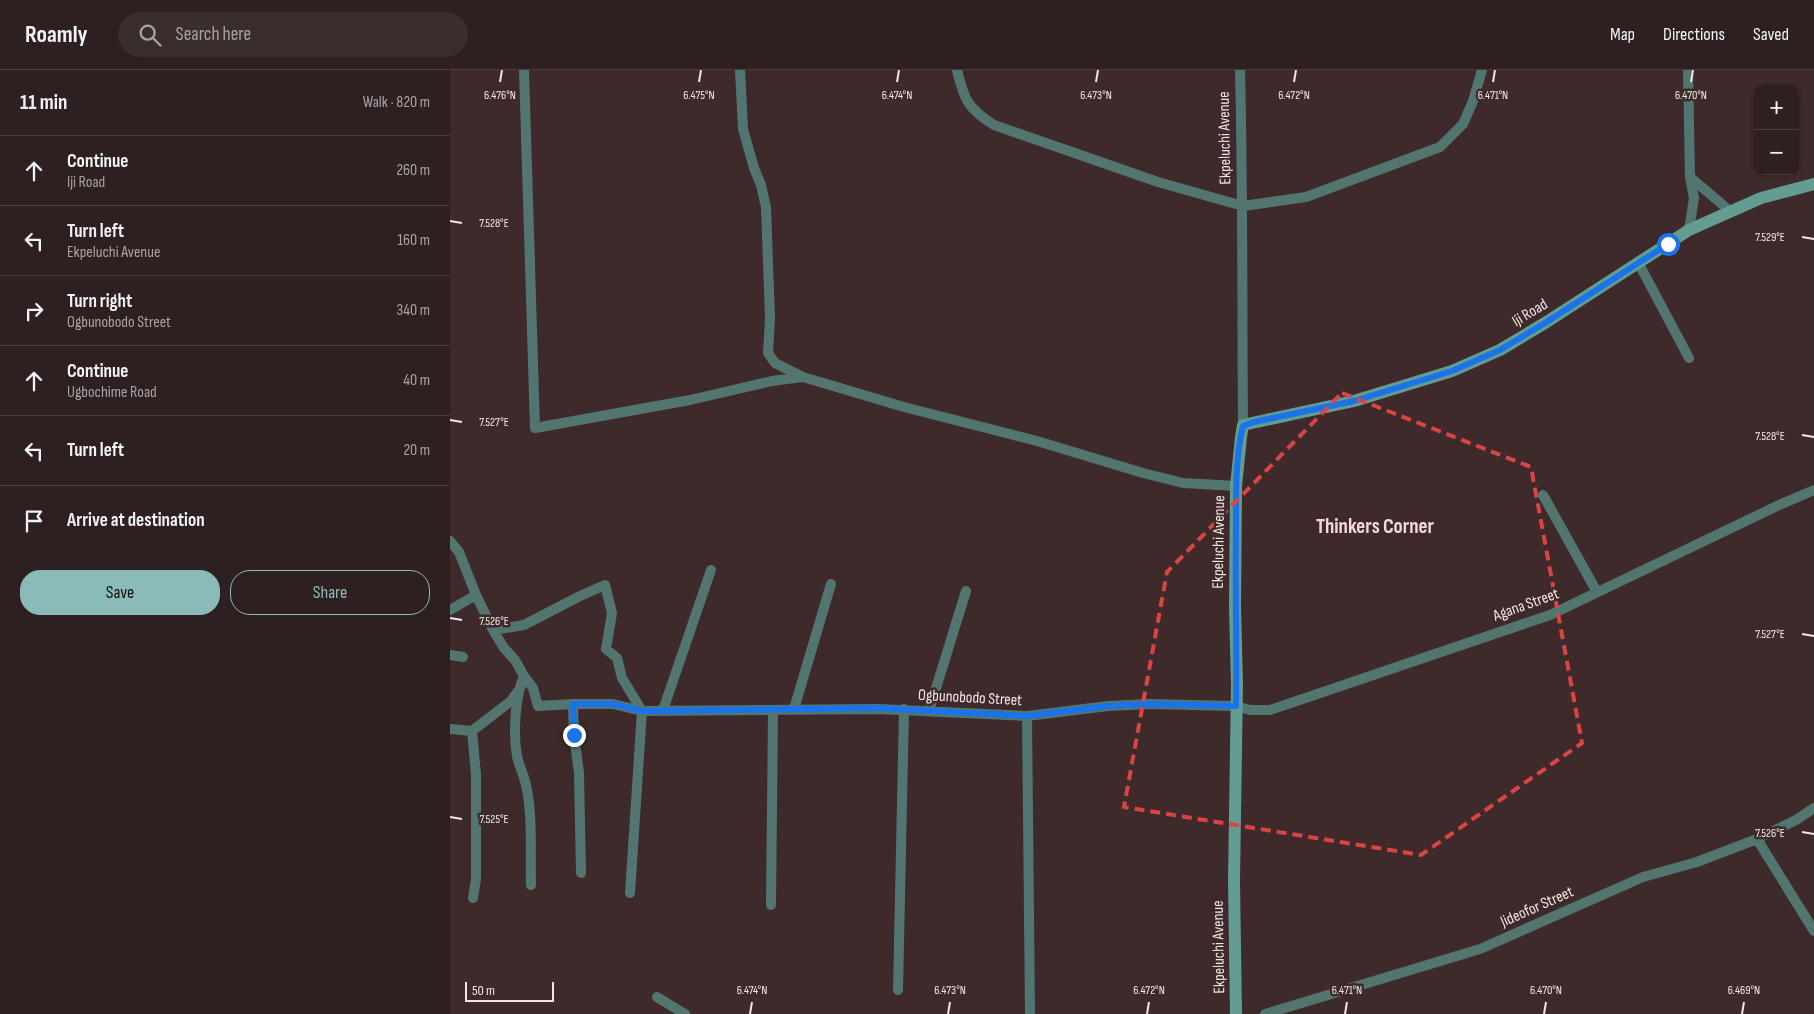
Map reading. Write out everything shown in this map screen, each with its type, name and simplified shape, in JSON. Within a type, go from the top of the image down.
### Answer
[{"type":"street","points":[[524,70],[534,428],[690,400],[765,382],[803,377]]},
{"type":"street","points":[[740,70],[743,129],[766,207],[770,319],[768,353],[775,363],[803,377],[904,407],[1036,441],[1143,473],[1184,483],[1236,486]]},
{"type":"street","points":[[957,70],[966,100],[977,114],[994,125],[1158,182],[1243,206],[1306,197],[1440,147],[1463,124],[1473,101],[1482,70]]},
{"type":"street","name":"Ekpeluchi Avenue","points":[[1236,1014],[1234,766],[1236,706],[1236,486],[1243,426],[1243,206],[1240,70]]},
{"type":"street","points":[[1688,70],[1690,177],[1694,198],[1689,230]]},
{"type":"street","points":[[1690,177],[1730,211]]},
{"type":"street","name":"Iji Road","points":[[1243,426],[1354,401],[1452,371],[1500,350],[1639,264],[1689,230],[1761,198],[1814,184]]},
{"type":"street","points":[[1639,264],[1689,358]]},
{"type":"street","name":"Agana Street","points":[[1236,706],[1250,710],[1270,710],[1550,615],[1814,490]]},
{"type":"street","points":[[1543,495],[1597,592]]},
{"type":"street","points":[[450,541],[459,552],[476,595],[493,630],[524,676],[518,691],[511,701],[472,731],[450,729]]},
{"type":"street","points":[[663,710],[711,570]]},
{"type":"street","points":[[794,709],[831,584]]},
{"type":"street","points":[[493,630],[524,625],[605,585],[612,613],[606,649],[617,658],[622,678],[642,711],[630,893]]},
{"type":"street","points":[[929,711],[966,591]]},
{"type":"street","points":[[450,610],[476,595]]},
{"type":"street","points":[[450,655],[462,657]]},
{"type":"street","name":"Ogbunobodo Street","points":[[524,676],[533,688],[538,706],[613,704],[642,711],[904,709],[1027,716],[1141,704],[1236,706]]},
{"type":"street","points":[[518,691],[516,754],[526,784],[531,850],[531,885]]},
{"type":"street","points":[[573,704],[574,735],[579,773],[581,873]]},
{"type":"street","points":[[898,990],[904,709]]},
{"type":"street","points":[[771,905],[773,710]]},
{"type":"street","points":[[1027,716],[1030,1014]]},
{"type":"street","points":[[472,731],[476,775],[476,880],[473,898]]},
{"type":"street","name":"Jideofor Street","points":[[1265,1014],[1480,949],[1643,877],[1697,862],[1757,839],[1796,820],[1814,808]]},
{"type":"street","points":[[1757,839],[1814,931]]},
{"type":"street","points":[[657,997],[684,1014]]},
{"type":"highlighted area","points":[[1342,393],[1531,467],[1582,743],[1421,855],[1124,807],[1167,572]]},
{"type":"district","name":"Thinkers Corner","points":[[1375,526]]},
{"type":"route","points":[[574,735],[573,704],[613,704],[642,711],[878,708],[1027,716],[1108,706],[1149,704],[1236,706],[1236,486],[1243,426],[1354,401],[1452,371],[1500,350],[1668,244]]}]
